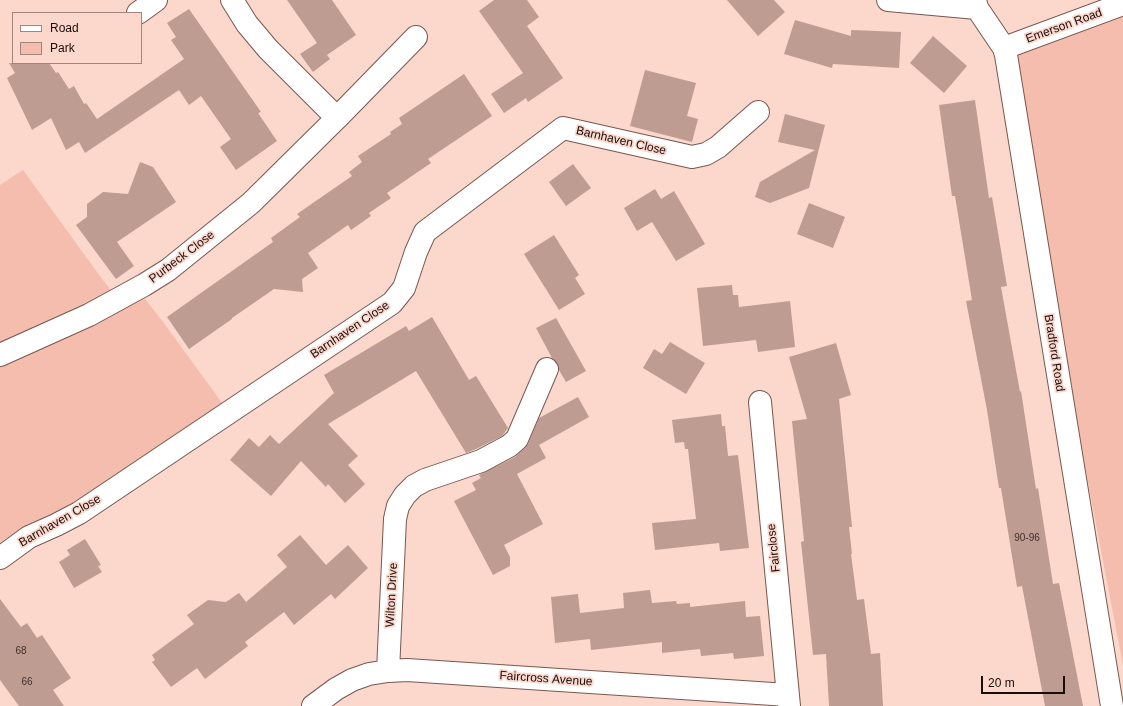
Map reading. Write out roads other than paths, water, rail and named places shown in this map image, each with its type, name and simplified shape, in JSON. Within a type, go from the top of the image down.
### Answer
[{"type":"street","points":[[139,12],[156,0]]},
{"type":"street","points":[[232,0],[247,24],[268,49],[337,118]]},
{"type":"street","name":"Bradford Road","points":[[888,0],[976,4],[1004,48],[1112,706]]},
{"type":"street","name":"Emerson Road","points":[[1004,48],[1123,4]]},
{"type":"street","name":"Purbeck Close","points":[[0,355],[89,315],[168,270],[251,203],[416,37]]},
{"type":"street","name":"Barnhaven Close","points":[[0,558],[30,537],[79,513],[392,303],[404,288],[416,252],[426,232],[564,128],[692,157],[706,154],[718,147],[758,112]]},
{"type":"street","name":"Wilton Drive","points":[[388,671],[395,519],[398,506],[405,495],[414,486],[425,480],[481,461],[509,446],[517,438],[547,369]]},
{"type":"street","name":"Fairclose","points":[[760,402],[789,700]]},
{"type":"street","name":"Faircross Avenue","points":[[313,706],[336,689],[352,680],[369,674],[407,670],[789,700]]}]
